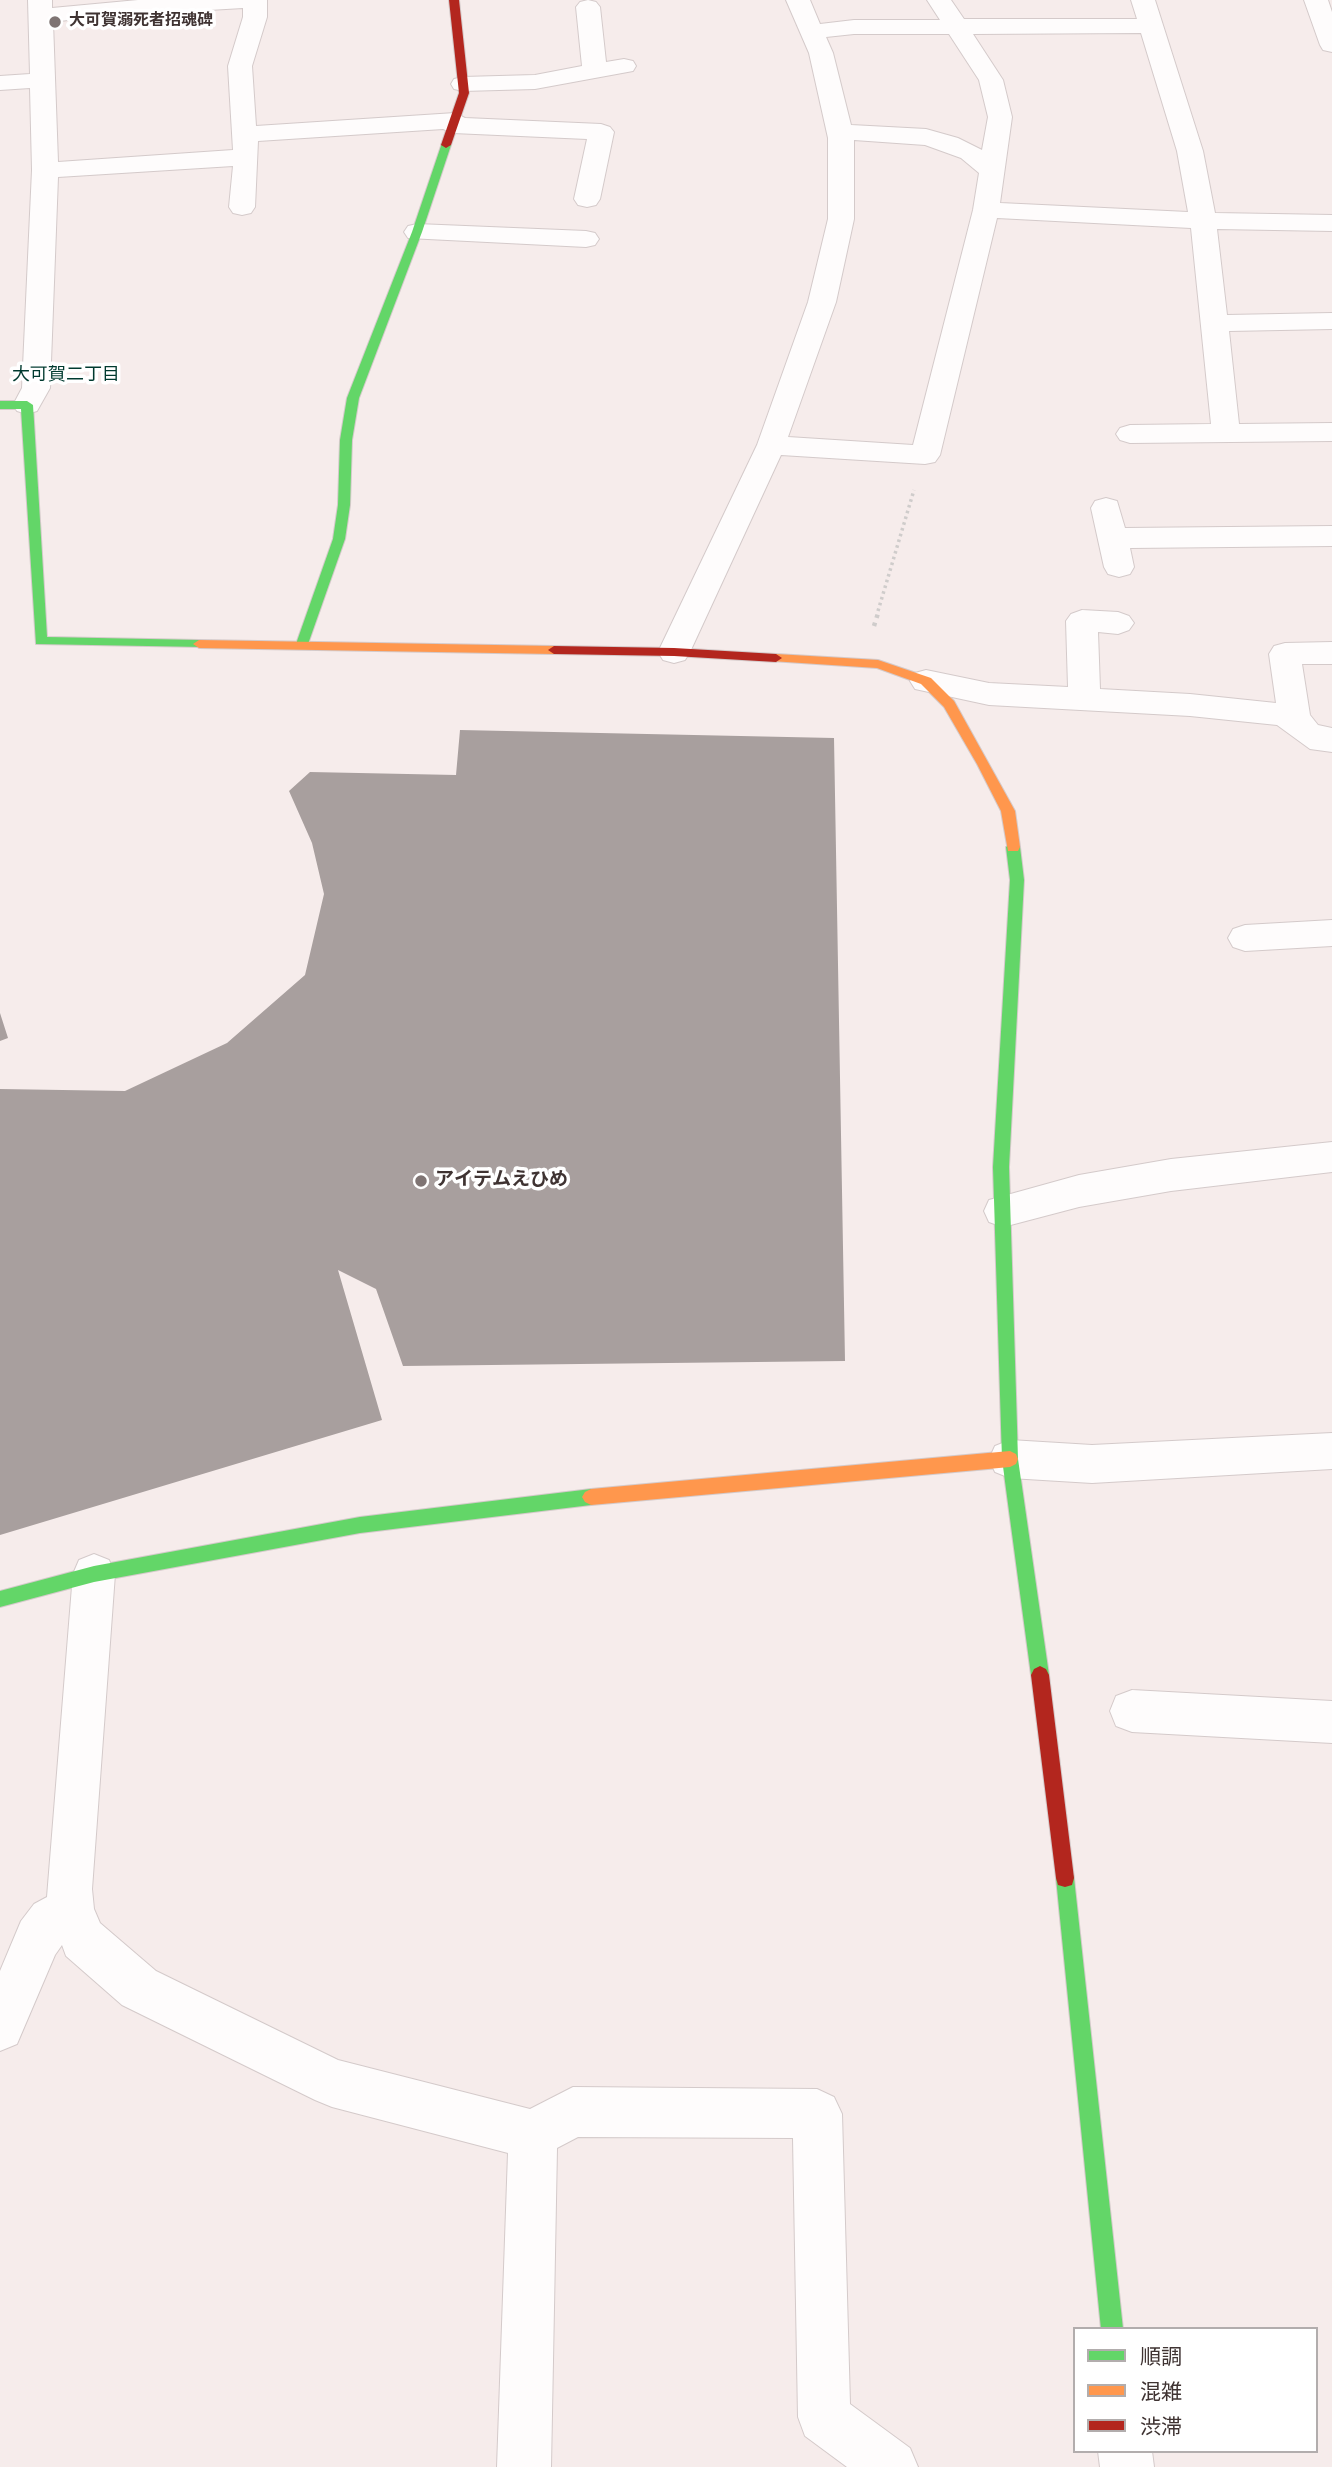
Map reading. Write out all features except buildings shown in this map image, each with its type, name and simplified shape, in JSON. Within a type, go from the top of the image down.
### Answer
[{"type":"street","points":[[242,207],[246,145],[240,66],[256,17],[255,0],[90,10],[40,9],[46,170],[36,388],[27,405],[41,642],[302,644],[674,652],[877,664],[926,681],[989,694],[1190,705],[1277,714],[1294,719],[1307,733],[1322,741],[1332,740]]},
{"type":"street","points":[[302,644],[339,539],[344,505],[346,440],[353,398],[417,232],[464,93],[454,0]]},
{"type":"street","points":[[674,652],[771,445],[822,302],[841,219],[839,132],[821,53],[798,0]]},
{"type":"street","points":[[771,445],[925,455],[986,210],[1000,117],[991,80],[939,0]]},
{"type":"street","points":[[1143,0],[1190,151],[1203,221],[1226,433]]},
{"type":"street","points":[[1316,0],[1332,45]]},
{"type":"street","points":[[588,7],[595,72]]},
{"type":"street","points":[[812,32],[854,27],[1149,26]]},
{"type":"street","points":[[463,84],[536,82],[624,66]]},
{"type":"street","points":[[0,83],[43,80]]},
{"type":"street","points":[[46,170],[454,123],[601,132],[587,199]]},
{"type":"street","points":[[839,132],[926,137],[950,143],[971,153],[992,171]]},
{"type":"street","points":[[986,210],[1203,221],[1332,223]]},
{"type":"street","points":[[417,232],[586,239]]},
{"type":"street","points":[[1214,323],[1332,321]]},
{"type":"street","points":[[0,405],[27,405]]},
{"type":"street","points":[[1130,434],[1332,432]]},
{"type":"street","points":[[1107,508],[1116,552],[1332,536]]},
{"type":"street","points":[[1084,699],[1082,621],[1118,623]]},
{"type":"street","points":[[1294,719],[1285,654],[1332,653]]},
{"type":"street","points":[[926,681],[949,704],[1008,811],[1017,880],[1001,1167],[1010,1459],[1054,1778],[1112,2327]]},
{"type":"street","points":[[1245,938],[1332,933]]},
{"type":"street","points":[[1003,1211],[1079,1191],[1171,1174],[1332,1157]]},
{"type":"street","points":[[0,1599],[94,1574],[360,1525],[526,1503],[1010,1459],[1091,1464],[1332,1451]]},
{"type":"street","points":[[94,1574],[69,1889],[71,1909],[83,1939],[139,1988],[332,2083],[533,2135],[573,2112],[817,2114],[824,2417],[891,2467]]},
{"type":"street","points":[[1132,1711],[1332,1721]]},
{"type":"street","points":[[0,2027],[38,1938],[51,1921],[71,1909]]},
{"type":"street","points":[[524,2467],[533,2135]]},
{"type":"path","points":[[862,663],[925,455]]},
{"type":"traffic: fast","points":[[302,644],[339,539],[344,505],[346,440],[353,398],[417,232],[446,145]]},
{"type":"traffic: fast","points":[[0,405],[27,405],[41,641],[199,644]]},
{"type":"traffic: fast","points":[[1013,847],[1017,880],[1001,1167],[1010,1459],[1040,1675]]},
{"type":"traffic: fast","points":[[0,1599],[94,1574],[360,1525],[591,1497]]},
{"type":"traffic: fast","points":[[1065,1878],[1112,2327]]},
{"type":"traffic: slow","points":[[199,644],[554,650]]},
{"type":"traffic: slow","points":[[776,658],[878,664],[926,681],[949,704],[984,764],[1008,811],[1013,847]]},
{"type":"traffic: slow","points":[[591,1497],[1010,1459]]},
{"type":"traffic: jam","points":[[446,145],[464,93],[454,0]]},
{"type":"traffic: jam","points":[[554,650],[674,652],[776,658]]},
{"type":"traffic: jam","points":[[1040,1675],[1065,1878]]},
{"type":"place","name":"大可賀溺死者招魂碑","points":[[55,22]]},
{"type":"place","name":"アイテムえひめ","points":[[421,1181]]},
{"type":"district","name":"大可賀二丁目","points":[[66,376]]}]
